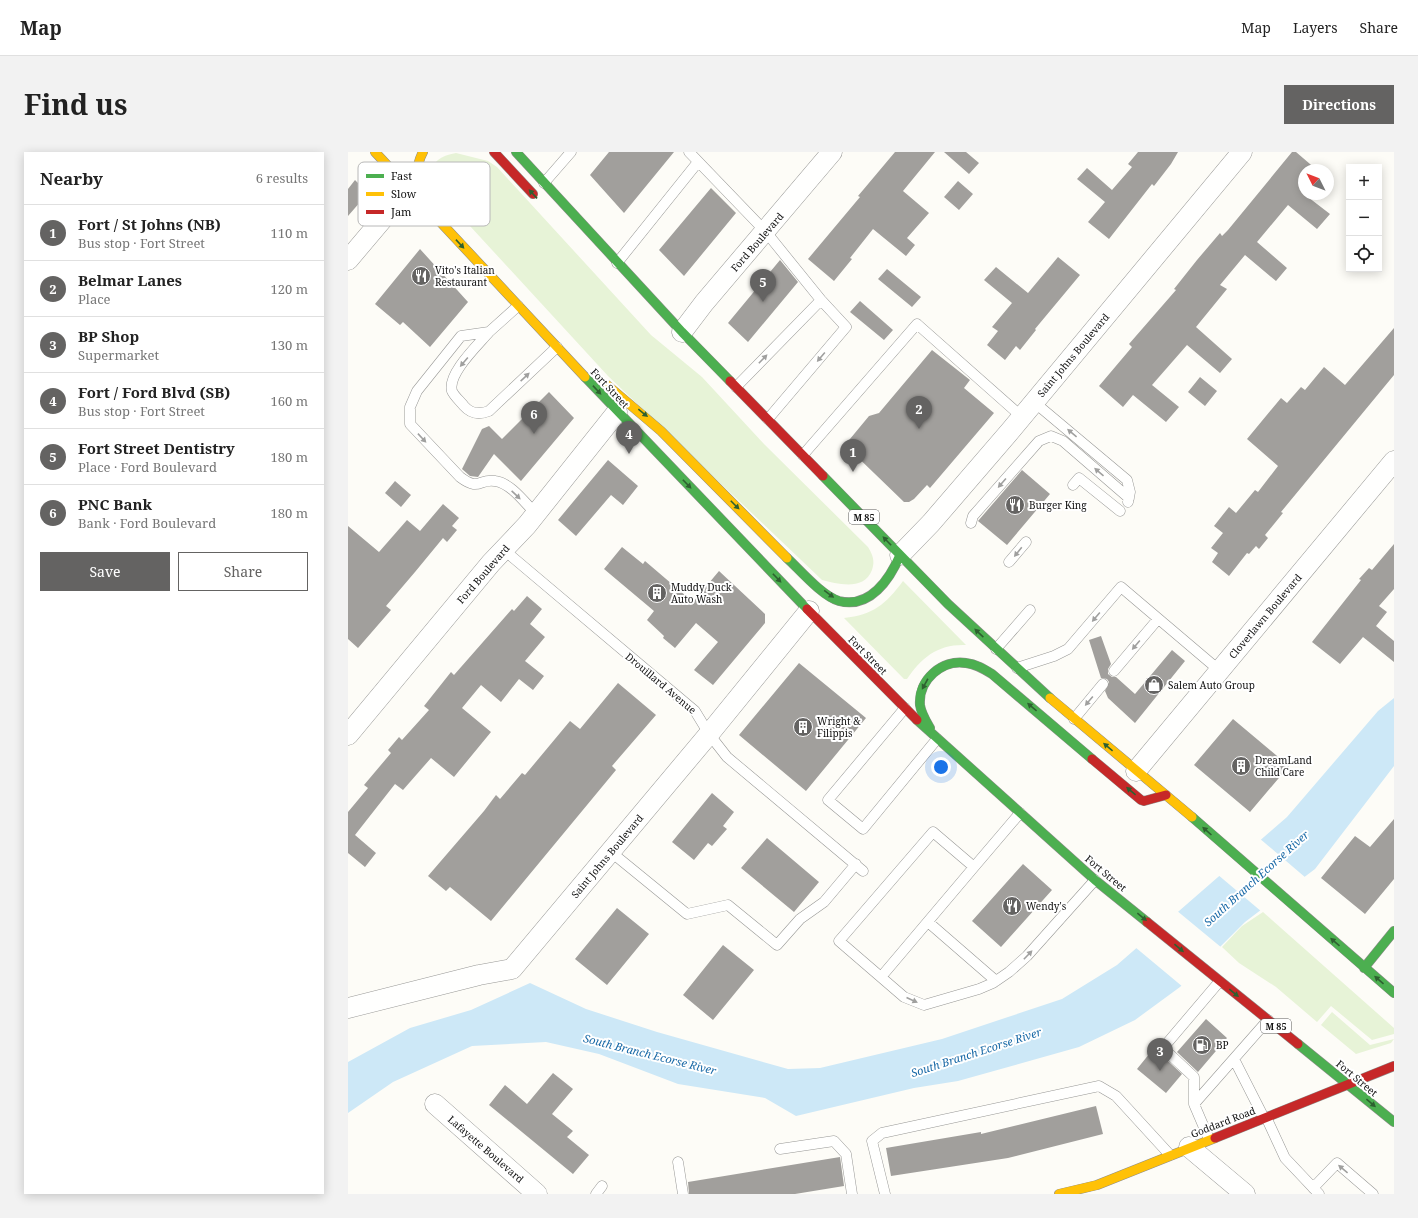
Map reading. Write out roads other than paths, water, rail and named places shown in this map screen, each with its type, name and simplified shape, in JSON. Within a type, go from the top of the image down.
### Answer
[{"type":"main road","name":"Fort Street","points":[[375,152],[384,162]]},
{"type":"main road","points":[[417,162],[422,152]]},
{"type":"main road","points":[[494,152],[537,198]]},
{"type":"main road","name":"M 85","points":[[516,152],[617,263],[673,330],[736,387],[900,555],[996,649],[1394,993]]},
{"type":"main road","name":"Fort Street","points":[[442,226],[617,412],[809,611],[935,738],[1095,880],[1219,982],[1394,1122]]},
{"type":"main road","points":[[566,357],[612,389],[650,419],[797,568],[837,600],[856,602],[868,598],[877,592],[886,584],[895,571],[900,555]]},
{"type":"main road","points":[[935,738],[920,707],[921,692],[926,681],[933,673],[946,665],[957,662],[975,664],[992,674],[1141,800],[1144,801],[1166,795]]},
{"type":"main road","points":[[1364,968],[1394,931]]},
{"type":"main road","name":"Goddard Road","points":[[1059,1194],[1079,1191],[1097,1185],[1394,1066]]},
{"type":"street","name":"Ford Boulevard","points":[[673,330],[704,303],[766,232],[832,152]]},
{"type":"street","name":"Saint Johns Boulevard","points":[[900,555],[931,524],[1242,152]]},
{"type":"street","points":[[348,260],[376,226]]},
{"type":"street","name":"Ford Boulevard","points":[[348,735],[536,514],[617,412]]},
{"type":"street","name":"Cloverlawn Boulevard","points":[[1136,771],[1394,461]]},
{"type":"street","name":"Saint Johns Boulevard","points":[[348,1008],[479,975],[512,969],[709,734],[809,611]]},
{"type":"street","name":"Lafayette Boulevard","points":[[435,1104],[538,1194]]},
{"type":"street","points":[[1189,1147],[1245,1194]]},
{"type":"lane","points":[[544,183],[571,152]]},
{"type":"lane","points":[[689,152],[766,232],[821,300],[846,327],[768,419]]},
{"type":"lane","points":[[617,263],[698,162]]},
{"type":"lane","points":[[736,387],[821,300]]},
{"type":"lane","points":[[518,306],[489,332],[455,373],[452,382],[452,392],[468,411],[479,414],[489,411],[557,347]]},
{"type":"lane","points":[[803,455],[917,324],[1028,409],[1127,480],[1130,492],[1129,500],[1063,441],[1051,436],[1040,441],[973,516],[971,523]]},
{"type":"lane","points":[[489,332],[461,336],[417,391],[410,407],[410,424],[464,481],[469,484],[479,484],[494,480],[506,485],[536,514]]},
{"type":"lane","points":[[1073,485],[1079,478],[1120,511]]},
{"type":"lane","points":[[1009,562],[1026,542]]},
{"type":"lane","name":"Drouillard Avenue","points":[[504,550],[698,714],[709,734],[727,757],[859,868],[824,902],[800,918],[777,945],[728,905],[687,914],[611,852]]},
{"type":"lane","points":[[1017,668],[1054,656],[1068,649],[1121,587],[1220,671]]},
{"type":"lane","points":[[996,649],[1030,610]]},
{"type":"lane","points":[[1114,671],[1158,619]]},
{"type":"lane","points":[[1074,718],[1103,684]]},
{"type":"lane","points":[[905,708],[828,800],[863,828],[935,738]]},
{"type":"lane","points":[[881,977],[1020,813]]},
{"type":"lane","points":[[974,867],[933,832],[839,941],[904,997],[924,1005],[979,989],[996,981],[1009,972],[1027,956],[1095,880]]},
{"type":"lane","points":[[928,922],[996,981]]},
{"type":"lane","points":[[1209,1139],[1194,1104],[1194,1077],[1163,1048],[1219,982]]},
{"type":"lane","points":[[1194,1104],[1268,1020]]},
{"type":"lane","points":[[1234,1059],[1285,1158],[1316,1191],[1337,1163],[1373,1194]]},
{"type":"lane","points":[[885,1194],[872,1141],[882,1133],[1100,1086],[1116,1096],[1170,1155]]},
{"type":"lane","points":[[780,1149],[834,1141],[846,1154],[852,1194]]},
{"type":"lane","points":[[678,1162],[683,1194]]},
{"type":"water","name":"South Branch Ecorse River","points":[[1394,698],[1394,766],[1315,869],[1245,922],[1180,987],[1135,1020],[1079,1047],[958,1081],[914,1088],[796,1116],[765,1098],[678,1084],[599,1054],[546,1042],[472,1046],[393,1082],[348,1113],[348,1062],[410,1028],[471,1010],[530,983],[586,1009],[657,1032],[788,1069],[820,1068],[942,1039],[1062,999],[1117,965],[1287,817],[1378,711]]},
{"type":"place","name":"Vito's Italian Restaurant","points":[[421,276]]},
{"type":"place","name":"Fort Street Dentistry","points":[[763,302]]},
{"type":"place","name":"Belmar Lanes","points":[[919,429]]},
{"type":"place","name":"PNC Bank","points":[[534,434]]},
{"type":"place","name":"Fort / Ford Blvd (SB)","points":[[629,454]]},
{"type":"place","name":"Fort / St Johns (NB)","points":[[853,472]]},
{"type":"place","name":"Burger King","points":[[1015,505]]},
{"type":"place","name":"Muddy Duck Auto Wash","points":[[657,593]]},
{"type":"place","name":"Salem Auto Group","points":[[1154,685]]},
{"type":"place","name":"Wright & Filippis","points":[[803,727]]},
{"type":"place","name":"DreamLand Child Care","points":[[1241,766]]},
{"type":"place","name":"Wendy's","points":[[1012,906]]},
{"type":"place","name":"BP","points":[[1202,1045]]},
{"type":"place","name":"BP Shop","points":[[1160,1071]]}]
